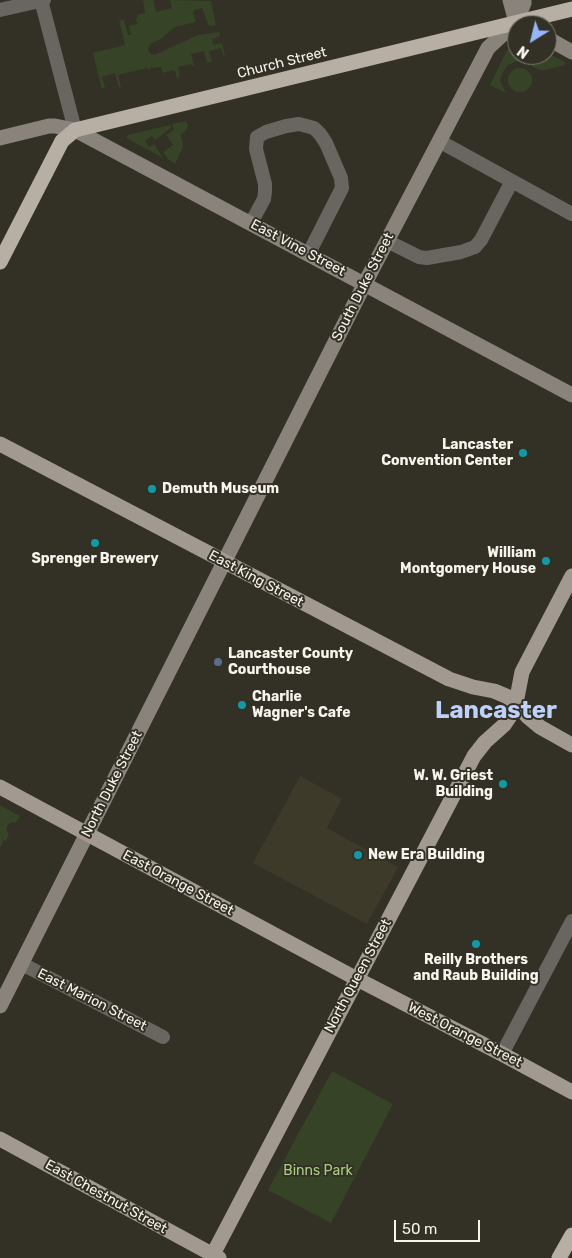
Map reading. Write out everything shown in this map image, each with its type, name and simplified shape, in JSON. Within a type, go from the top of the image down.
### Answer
[{"type":"highway","name":"Church Street","points":[[549,15],[572,8]]},
{"type":"highway","name":"Church Street","points":[[75,130],[507,27]]},
{"type":"highway","points":[[0,262],[62,141],[75,130]]},
{"type":"highway","points":[[559,1258],[572,1235]]},
{"type":"main road","points":[[510,0],[516,15]]},
{"type":"main road","name":"South Duke Street","points":[[521,15],[524,0]]},
{"type":"main road","name":"South Duke Street","points":[[225,562],[365,283],[488,48],[507,33]]},
{"type":"main road","points":[[557,44],[572,52]]},
{"type":"main road","name":"Church Street","points":[[0,138],[50,126],[75,130]]},
{"type":"main road","name":"East Vine Street","points":[[75,130],[309,253],[572,395]]},
{"type":"main road","name":"East King Street","points":[[0,444],[448,679],[494,691],[516,703],[540,727],[572,745]]},
{"type":"main road","name":"North Duke Street","points":[[0,1006],[225,562]]},
{"type":"main road","points":[[516,703],[522,672],[572,576]]},
{"type":"main road","name":"North Queen Street","points":[[214,1257],[474,756],[484,742],[508,719],[516,703]]},
{"type":"main road","name":"East Orange Street","points":[[0,787],[357,979]]},
{"type":"main road","name":"West Orange Street","points":[[357,979],[572,1092]]},
{"type":"main road","name":"East Chestnut Street","points":[[0,1138],[214,1257]]},
{"type":"street","points":[[0,10],[42,0],[75,130]]},
{"type":"street","points":[[251,223],[264,199],[265,192],[265,184],[256,149],[257,137],[266,132],[292,125],[306,125],[314,128],[326,143],[341,178],[342,188],[309,253]]},
{"type":"street","points":[[439,141],[572,214]]},
{"type":"street","points":[[387,241],[418,257],[427,258],[461,252],[475,247],[481,240],[512,181]]},
{"type":"street","points":[[502,1054],[572,921]]},
{"type":"street","name":"East Marion Street","points":[[22,964],[163,1037]]},
{"type":"shaded area","points":[[300,776],[342,799],[327,828],[398,867],[367,924],[253,863]]},
{"type":"green space","points":[[143,0],[155,0],[153,1],[156,12],[172,8],[170,0],[211,1],[216,25],[209,26],[202,8],[194,10],[196,22],[175,27],[161,39],[150,44],[148,50],[151,54],[154,55],[198,35],[219,32],[220,36],[212,39],[213,45],[222,43],[225,56],[221,48],[209,51],[212,62],[207,63],[204,51],[191,54],[194,66],[191,64],[178,67],[180,76],[177,79],[175,71],[163,73],[161,67],[150,68],[149,71],[147,68],[118,75],[121,87],[119,88],[115,73],[102,77],[105,87],[102,89],[93,53],[125,45],[119,20],[124,20],[128,35],[131,35],[129,26],[137,24],[137,15],[145,13]]},
{"type":"green space","points":[[507,50],[508,65],[500,80],[506,93],[490,85]]},
{"type":"green space","points":[[557,58],[565,62],[564,65],[539,70],[530,65],[557,65]]},
{"type":"green space","points":[[520,68],[525,69],[531,75],[531,85],[525,91],[520,92],[515,91],[509,85],[508,80],[509,75],[515,69]]},
{"type":"green space","points":[[186,121],[188,126],[185,132],[181,134],[183,147],[175,164],[163,152],[173,145],[166,135],[174,130],[172,124]]},
{"type":"green space","points":[[170,125],[171,128],[155,140],[152,136],[145,141],[149,147],[154,144],[163,158],[126,138],[128,135]]},
{"type":"green space","points":[[0,805],[20,816],[16,823],[11,822],[7,826],[9,834],[0,848]]},
{"type":"green space","name":"Binns Park","points":[[332,1071],[393,1104],[331,1223],[268,1190]]},
{"type":"place","name":"Lancaster Convention Center","points":[[523,453]]},
{"type":"place","name":"Demuth Museum","points":[[152,489]]},
{"type":"place","name":"Sprenger Brewery","points":[[95,543]]},
{"type":"place","name":"William Montgomery House","points":[[546,561]]},
{"type":"place","name":"Lancaster County Courthouse","points":[[218,662]]},
{"type":"place","name":"Charlie Wagner's Cafe","points":[[242,705]]},
{"type":"place","name":"W. W. Griest Building","points":[[503,784]]},
{"type":"place","name":"New Era Building","points":[[358,855]]},
{"type":"place","name":"Reilly Brothers and Raub Building","points":[[476,944]]},
{"type":"district","name":"Lancaster","points":[[496,711]]}]
